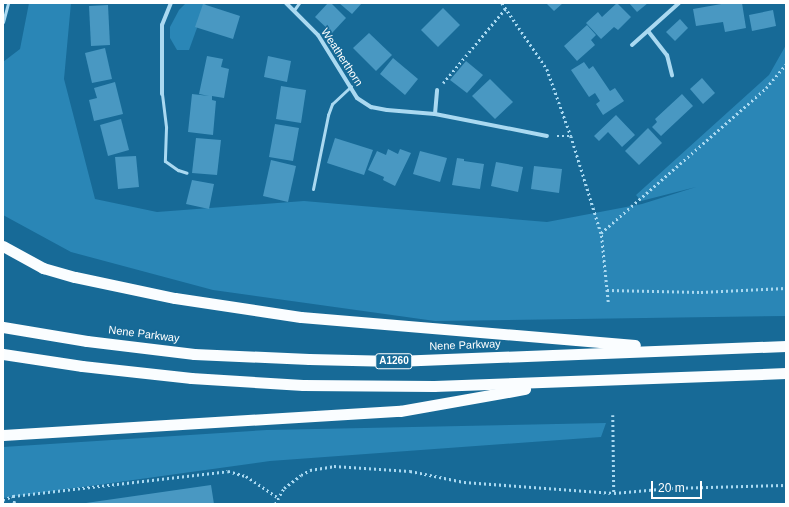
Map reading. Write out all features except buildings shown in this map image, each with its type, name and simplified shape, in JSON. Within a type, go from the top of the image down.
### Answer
[{"type":"highway","points":[[3,246],[43,268],[75,277],[175,298],[301,318],[680,349]]},
{"type":"highway","name":"Nene Parkway","points":[[3,327],[87,341],[194,354],[309,359],[395,361],[786,346]]},
{"type":"highway","points":[[3,354],[82,366],[184,377],[303,386],[434,386],[786,373]]},
{"type":"highway","points":[[3,435],[400,411],[565,382]]},
{"type":"street","points":[[162,94],[162,25],[171,3]]},
{"type":"street","name":"Weatherthorn","points":[[286,3],[318,35],[358,98],[371,107],[387,110],[435,114],[547,136]]},
{"type":"street","points":[[632,45],[680,3]]},
{"type":"street","points":[[648,32],[667,55],[672,75]]},
{"type":"street","points":[[435,114],[437,90]]},
{"type":"lane","points":[[3,22],[8,3]]},
{"type":"lane","points":[[294,10],[300,3]]},
{"type":"lane","points":[[313,189],[328,115],[332,104],[351,86]]},
{"type":"lane","points":[[162,94],[166,128],[165,161],[178,170],[187,172]]},
{"type":"path","points":[[502,3],[547,69],[571,136],[601,233],[608,302]]},
{"type":"path","points":[[437,90],[506,8]]},
{"type":"path","points":[[601,233],[766,88],[786,64]]},
{"type":"path","points":[[547,136],[571,136]]},
{"type":"path","points":[[607,290],[701,292],[786,288]]},
{"type":"path","points":[[613,415],[614,493]]},
{"type":"path","points":[[275,504],[284,488],[301,475],[310,470],[334,466],[410,471],[464,482],[614,493],[671,488],[786,485]]},
{"type":"path","points":[[3,500],[13,496],[228,470],[246,476],[279,498]]},
{"type":"path","points":[[13,496],[15,504]]},
{"type":"shaded area","points":[[29,3],[71,3],[64,79],[95,199],[157,212],[304,201],[547,222],[642,204],[696,187],[641,201],[636,195],[769,75],[786,45],[786,316],[435,321],[213,290],[71,252],[3,215],[3,62],[20,49]]},
{"type":"shaded area","points":[[186,3],[206,3],[189,50],[177,50],[170,38],[170,27],[179,10]]},
{"type":"shaded area","points":[[606,423],[601,437],[270,461],[3,498],[3,447],[267,430]]}]
